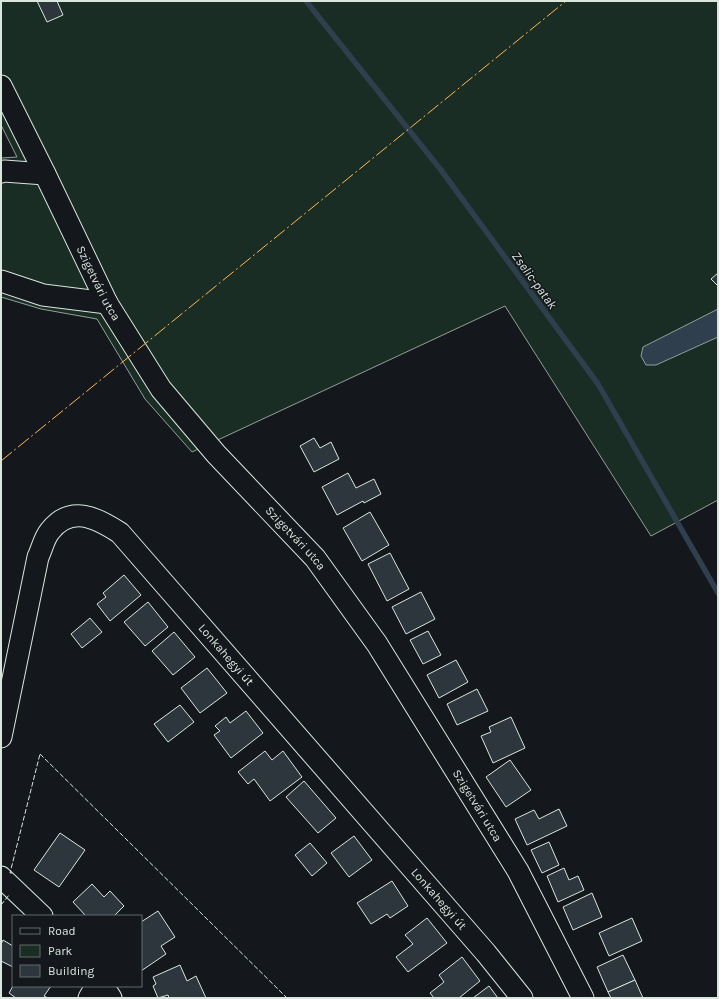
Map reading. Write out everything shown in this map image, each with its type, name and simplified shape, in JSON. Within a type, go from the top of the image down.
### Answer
[{"type":"street","name":"Szigetvári utca","points":[[1,86],[107,303],[161,389],[216,454],[315,558],[377,644],[518,871],[583,998]]},
{"type":"street","points":[[1,172],[45,174]]},
{"type":"street","points":[[1,281],[43,295],[107,303]]},
{"type":"street","name":"Lonkahegyi út","points":[[1,737],[38,557],[49,532],[62,519],[82,515],[101,521],[120,533],[486,953],[522,998]]},
{"type":"street","points":[[1,877],[41,915]]},
{"type":"street","points":[[89,998],[95,987]]},
{"type":"street","points":[[104,987],[111,998]]},
{"type":"green space","points":[[1,1],[718,1],[718,500],[651,536],[505,306],[192,452],[145,399],[97,319],[41,309],[1,297],[1,158],[17,157],[1,125]]},
{"type":"water","points":[[718,309],[718,337],[656,365],[646,365],[641,356],[643,347]]},
{"type":"building","points":[[37,1],[57,1],[63,15],[47,22]]},
{"type":"building","points":[[718,273],[718,286],[711,279]]},
{"type":"building","points":[[314,438],[320,448],[331,442],[339,459],[314,472],[300,446]]},
{"type":"building","points":[[348,473],[356,488],[374,479],[381,494],[364,503],[363,501],[337,515],[322,487]]},
{"type":"building","points":[[370,512],[389,545],[362,561],[343,528]]},
{"type":"building","points":[[390,553],[409,589],[387,601],[368,564]]},
{"type":"building","points":[[124,575],[141,595],[110,621],[97,604],[106,597],[103,593]]},
{"type":"building","points":[[421,592],[435,619],[406,634],[392,607]]},
{"type":"building","points":[[148,602],[168,627],[145,646],[124,622]]},
{"type":"building","points":[[90,618],[102,632],[82,648],[71,634]]},
{"type":"building","points":[[428,631],[441,655],[423,664],[410,640]]},
{"type":"building","points":[[174,632],[195,657],[173,675],[152,651]]},
{"type":"building","points":[[456,660],[468,682],[439,698],[427,675]]},
{"type":"building","points":[[207,668],[227,693],[200,713],[181,688]]},
{"type":"building","points":[[477,689],[488,711],[457,725],[447,704]]},
{"type":"building","points":[[180,705],[194,722],[168,742],[154,724]]},
{"type":"building","points":[[246,711],[263,733],[231,758],[214,735],[220,731],[215,726],[226,717],[230,723]]},
{"type":"building","points":[[511,717],[525,748],[493,763],[481,736],[491,732],[489,727]]},
{"type":"building","points":[[265,751],[272,760],[283,751],[302,777],[270,801],[254,779],[248,784],[238,772]]},
{"type":"building","points":[[510,760],[531,790],[506,807],[486,777]]},
{"type":"building","points":[[304,781],[336,818],[318,833],[286,797]]},
{"type":"building","points":[[559,809],[567,826],[527,845],[515,819],[534,810],[539,819]]},
{"type":"building","points":[[60,833],[85,850],[59,887],[34,870]]},
{"type":"building","points":[[354,836],[372,860],[349,877],[331,853]]},
{"type":"building","points":[[549,842],[559,865],[542,873],[531,850]]},
{"type":"building","points":[[310,843],[327,863],[312,876],[295,855]]},
{"type":"building","points":[[564,868],[569,880],[578,876],[584,890],[558,902],[547,876]]},
{"type":"building","points":[[392,881],[408,906],[390,918],[387,914],[371,924],[357,903]]},
{"type":"building","points":[[92,884],[104,897],[110,891],[124,906],[115,915],[85,915],[73,902]]},
{"type":"building","points":[[592,893],[602,917],[573,930],[563,907]]},
{"type":"building","points":[[158,911],[175,937],[161,946],[166,954],[142,970],[142,921]]},
{"type":"building","points":[[427,918],[447,943],[408,972],[396,957],[413,944],[405,935]]},
{"type":"building","points":[[632,918],[642,941],[609,956],[599,933]]},
{"type":"building","points":[[3,940],[12,945],[12,966],[1,961],[1,944]]},
{"type":"building","points":[[623,955],[635,980],[608,992],[597,967]]},
{"type":"building","points":[[462,957],[480,981],[459,998],[434,998],[430,993],[444,982],[439,975]]},
{"type":"building","points":[[180,965],[187,981],[196,976],[206,998],[169,998],[168,995],[158,998],[153,986],[156,984],[153,977]]},
{"type":"building","points":[[635,980],[643,998],[611,998],[608,992]]},
{"type":"building","points":[[489,986],[498,998],[473,998]]},
{"type":"building","points":[[12,987],[50,987],[44,996],[48,998],[16,998],[9,993]]},
{"type":"waterway","name":"Zselic-patak","points":[[306,1],[441,170],[598,384],[718,593]]},
{"type":"fence","points":[[40,754],[287,998]]},
{"type":"fence","points":[[12,873],[10,873],[40,754]]},
{"type":"fence","points":[[1,905],[9,895]]},
{"type":"power","points":[[1,461],[566,1]]}]
